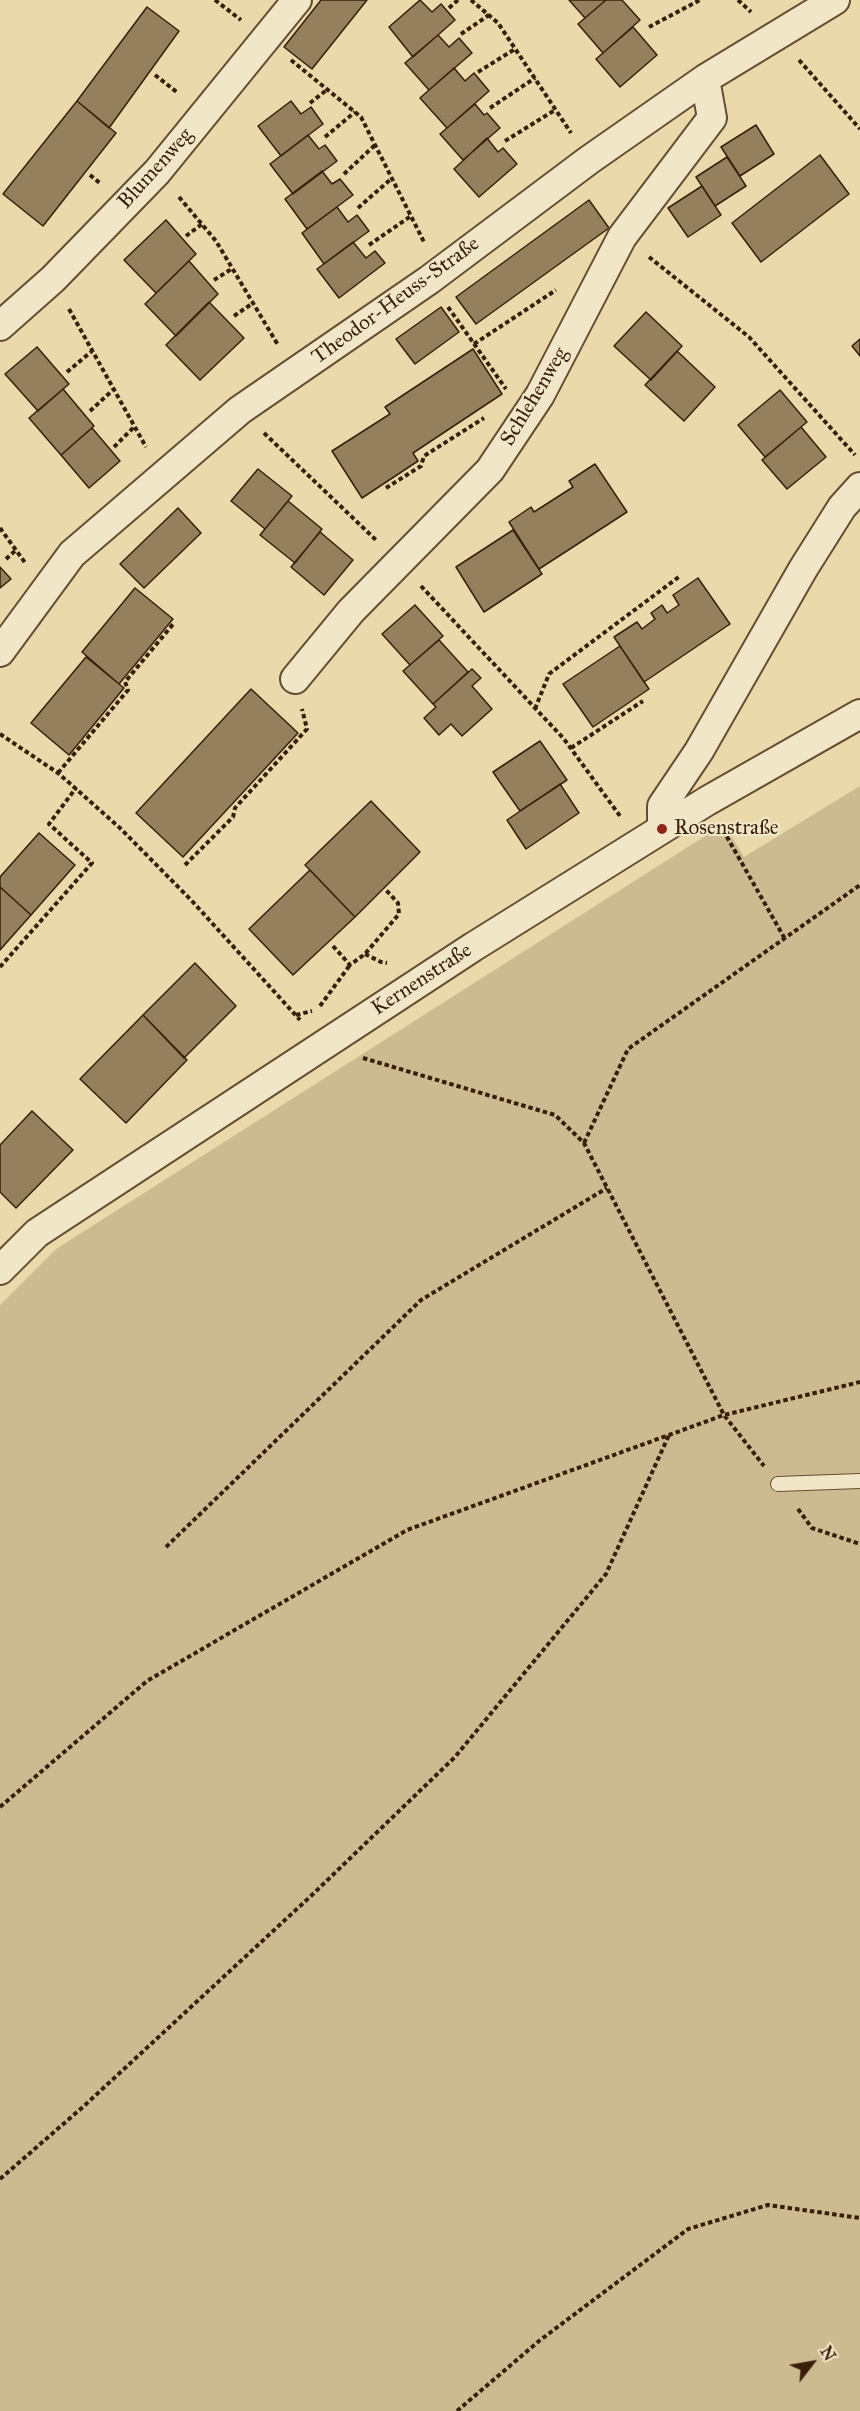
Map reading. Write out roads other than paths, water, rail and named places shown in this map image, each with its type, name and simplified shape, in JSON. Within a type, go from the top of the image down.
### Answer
[{"type":"street","name":"Blumenweg","points":[[0,326],[53,279],[157,172],[297,0]]},
{"type":"street","name":"Theodor-Heuss-Straße","points":[[0,652],[72,554],[240,410],[434,276],[589,160],[705,79],[835,0]]},
{"type":"street","name":"Schlehenweg","points":[[295,679],[351,611],[490,470],[540,395],[622,237],[712,118],[705,79]]},
{"type":"street","points":[[651,836],[662,806],[699,751],[808,560],[842,507],[860,487]]},
{"type":"street","name":"Kernenstraße","points":[[0,1270],[37,1233],[473,947],[706,801],[860,714]]},
{"type":"lane","points":[[778,1484],[860,1481]]},
{"type":"place","name":"Rosenstraße","points":[[662,829]]}]
